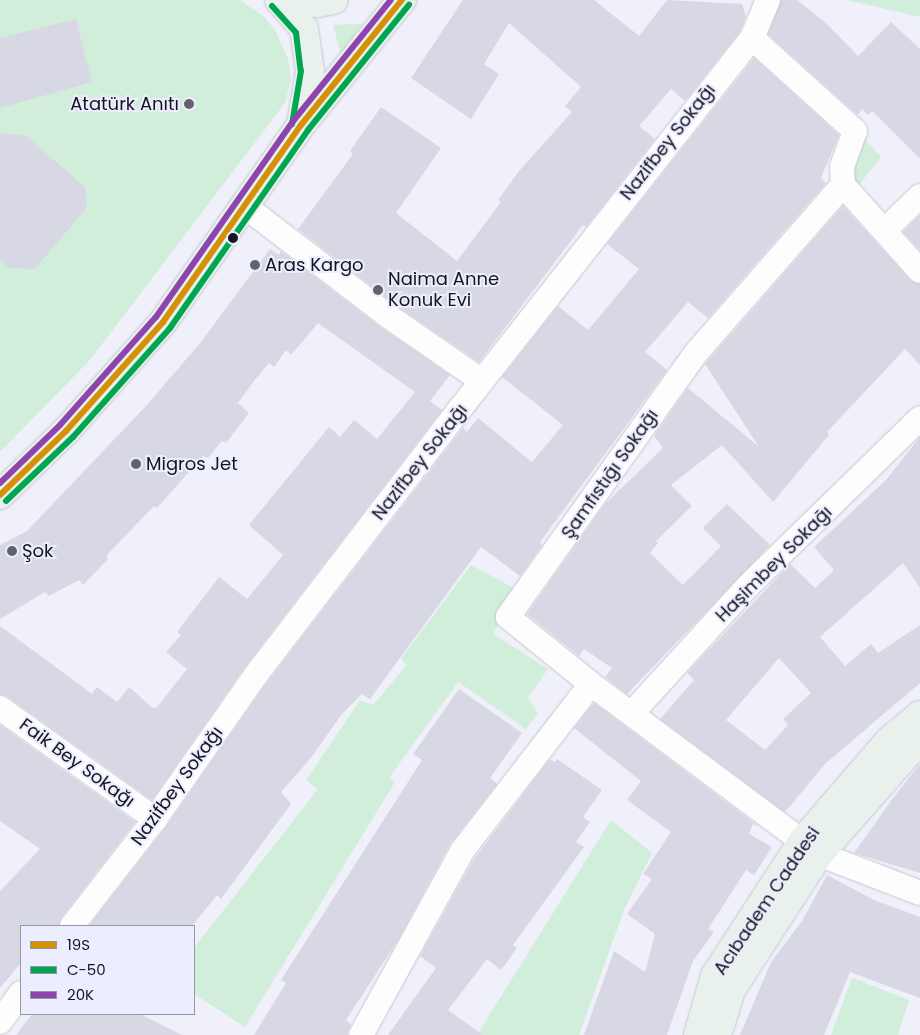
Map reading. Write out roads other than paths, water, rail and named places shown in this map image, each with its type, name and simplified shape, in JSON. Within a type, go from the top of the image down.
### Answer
[{"type":"main road","points":[[279,0],[304,29],[310,71],[301,125]]},
{"type":"main road","points":[[309,0],[317,3],[334,0]]},
{"type":"main road","points":[[0,495],[66,432],[163,322],[246,207],[301,125],[402,0]]},
{"type":"main road","name":"Acıbadem Caddesi","points":[[698,1035],[715,976],[889,740],[920,715]]},
{"type":"main road","name":"Acıbadem Caddesi","points":[[718,1035],[731,990],[810,848],[920,743]]},
{"type":"street","name":"Nazifbey Sokağı","points":[[73,925],[155,819],[256,676],[482,381],[752,38],[768,0]]},
{"type":"street","points":[[752,38],[854,131],[842,167],[843,185],[886,229],[920,271]]},
{"type":"street","name":"Şamfıstığı Sokağı","points":[[843,185],[696,353],[508,617],[591,684],[810,848],[920,893]]},
{"type":"street","points":[[886,229],[920,196]]},
{"type":"street","points":[[246,207],[388,316],[482,381]]},
{"type":"street","name":"Haşimbey Sokağı","points":[[632,713],[748,586],[920,418]]},
{"type":"street","points":[[361,1035],[462,852],[591,684]]},
{"type":"street","name":"Faik Bey Sokağı","points":[[0,708],[155,819]]},
{"type":"street","points":[[0,1022],[20,994]]},
{"type":"place","name":"Atatürk Anıtı","points":[[189,104]]},
{"type":"place","name":"Aras Kargo","points":[[255,265]]},
{"type":"place","name":"Naima Anne Konuk Evi","points":[[378,290]]},
{"type":"place","name":"Migros Jet","points":[[136,464]]},
{"type":"place","name":"Şok","points":[[12,551]]}]
